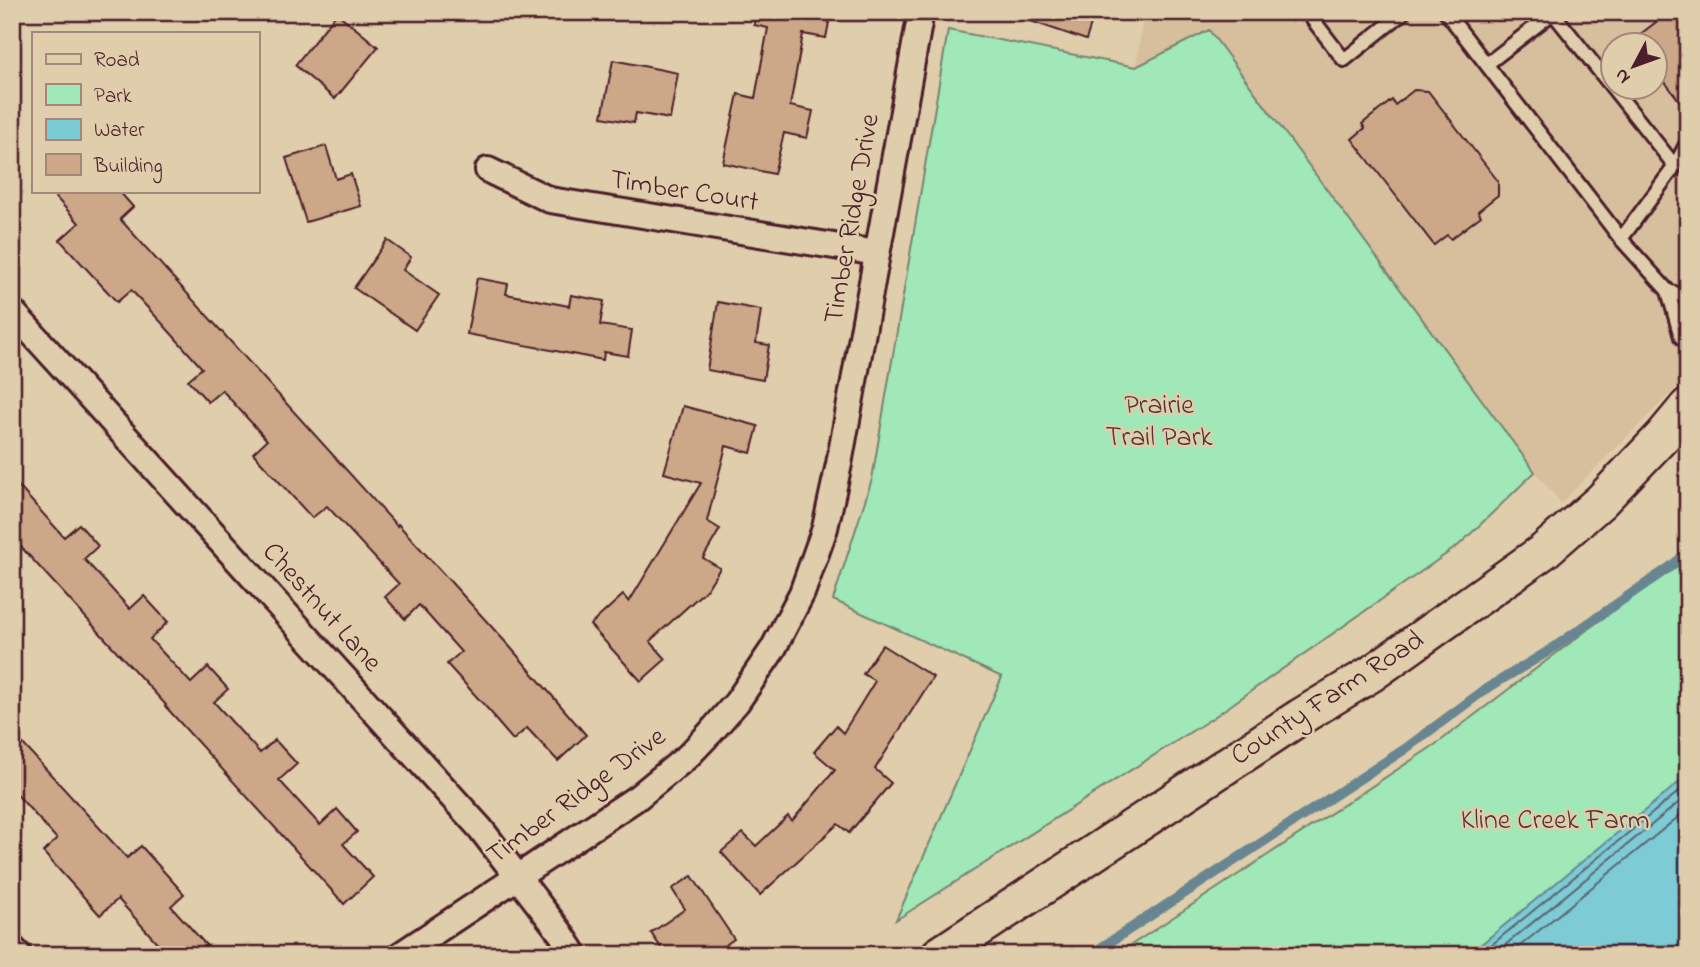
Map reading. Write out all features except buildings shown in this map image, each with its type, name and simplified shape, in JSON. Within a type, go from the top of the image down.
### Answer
[{"type":"main road","name":"County Farm Road","points":[[939,955],[1300,717],[1371,674],[1544,551],[1601,501],[1688,406]]},
{"type":"street","name":"Timber Ridge Drive","points":[[400,955],[638,797],[688,756],[737,702],[773,649],[802,593],[825,528],[921,12]]},
{"type":"street","name":"Timber Court","points":[[488,170],[550,200],[877,253]]},
{"type":"street","name":"Chestnut Lane","points":[[12,312],[480,828],[575,955]]},
{"type":"street","points":[[12,947],[19,955]]},
{"type":"lane","points":[[1307,12],[1344,60],[1404,12]]},
{"type":"lane","points":[[1446,12],[1621,239],[1668,291],[1681,337],[1688,344]]},
{"type":"lane","points":[[1487,64],[1553,13],[1675,166]]},
{"type":"lane","points":[[1621,239],[1675,166],[1688,141]]},
{"type":"lane","points":[[1668,291],[1688,297]]},
{"type":"shaded area","points":[[1144,12],[1688,12],[1688,376],[1561,503],[1535,472],[1209,30],[1136,67]]},
{"type":"green space","name":"Prairie Trail Park","points":[[948,30],[1136,67],[1209,30],[1535,472],[1459,545],[1214,717],[896,920],[1002,677],[833,600],[872,479]]},
{"type":"green space","name":"Kline Creek Farm","points":[[1688,551],[1688,955],[1116,955],[1439,742]]},
{"type":"water","points":[[1688,775],[1688,955],[1468,955]]},
{"type":"waterway","points":[[1090,955],[1405,749],[1486,689],[1547,652],[1688,552]]}]
